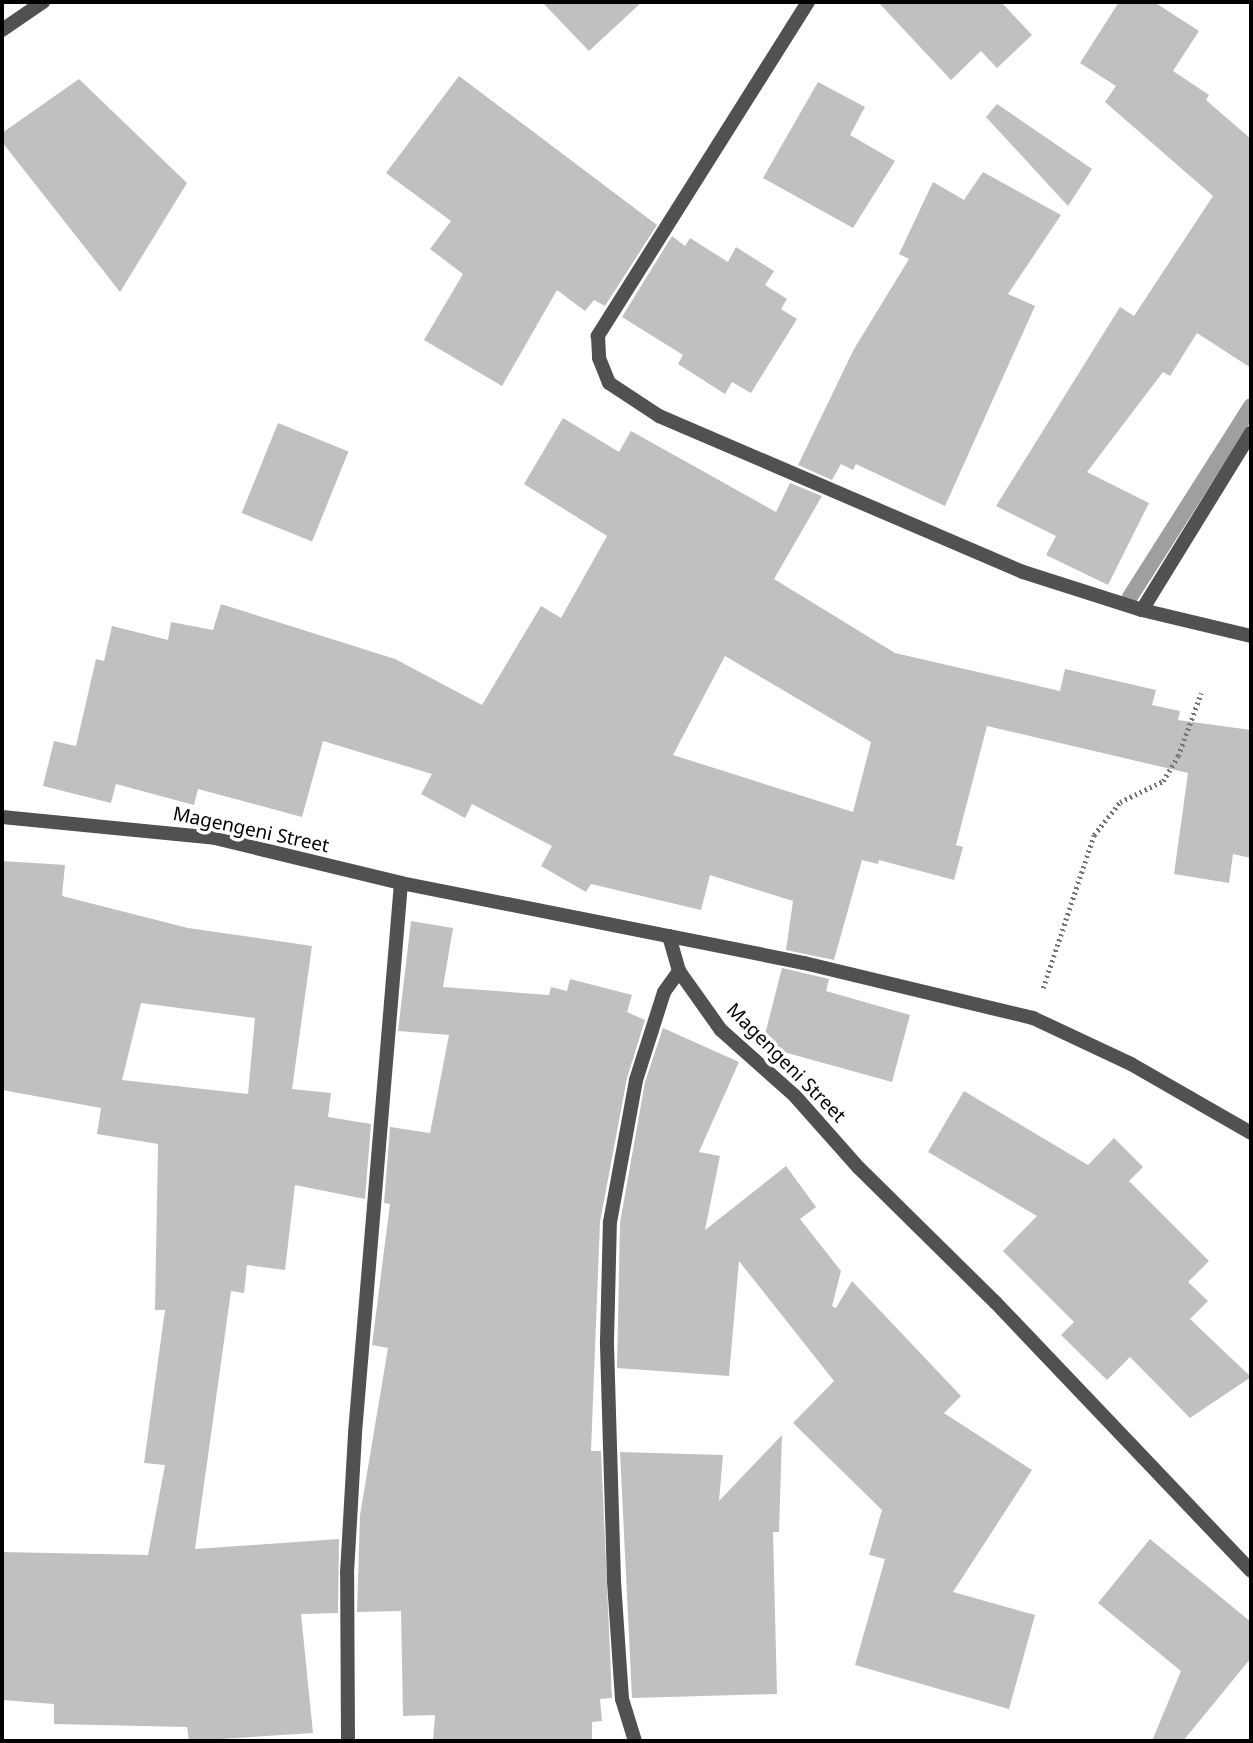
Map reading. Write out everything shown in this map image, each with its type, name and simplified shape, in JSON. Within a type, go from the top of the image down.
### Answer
[{"type":"street","points":[[2,30],[43,2]]},
{"type":"street","points":[[808,2],[598,336],[599,358],[609,383],[659,416],[1023,572],[1142,610],[1251,636]]},
{"type":"street","points":[[1142,610],[1251,433]]},
{"type":"street","name":"Magengeni Street","points":[[2,817],[215,838],[401,883],[668,936],[679,971],[722,1030],[795,1096],[1251,1571]]},
{"type":"street","points":[[348,1741],[347,1573],[401,883]]},
{"type":"street","points":[[668,936],[804,963],[1033,1018],[1131,1064],[1251,1133]]},
{"type":"street","points":[[635,1741],[622,1699],[614,1581],[607,1341],[610,1222],[636,1080],[664,992],[679,971]]},
{"type":"path","points":[[1033,1018],[1094,835],[1120,802],[1163,781],[1178,756],[1201,693]]},
{"type":"building","points":[[542,2],[642,2],[589,51]]},
{"type":"building","points":[[878,2],[1001,2],[1032,35],[997,68],[981,51],[951,80]]},
{"type":"building","points":[[1119,2],[1154,2],[1199,31],[1173,71],[1209,95],[1206,100],[1251,139],[1251,368],[1197,333],[1170,376],[1163,372],[1087,472],[1149,503],[1108,585],[1046,555],[1056,536],[996,506],[1120,307],[1134,316],[1213,196],[1105,102],[1116,86],[1080,63]]},
{"type":"building","points":[[459,76],[657,225],[605,306],[594,300],[585,311],[557,290],[502,386],[424,340],[463,274],[430,249],[451,221],[386,173]]},
{"type":"building","points":[[79,79],[187,183],[120,292],[2,142],[2,133]]},
{"type":"building","points":[[818,82],[865,107],[850,135],[895,161],[853,228],[763,178]]},
{"type":"building","points":[[997,104],[1092,169],[1068,206],[986,117]]},
{"type":"building","points":[[983,172],[1061,215],[1008,294],[1035,306],[945,506],[856,464],[853,470],[841,464],[832,480],[798,465],[854,349],[909,259],[899,254],[933,182],[964,200]]},
{"type":"building","points":[[672,236],[685,246],[690,238],[728,262],[736,247],[774,271],[765,285],[787,299],[781,309],[797,319],[751,393],[732,382],[725,394],[678,364],[683,355],[622,317]]},
{"type":"building","points":[[563,418],[619,452],[631,431],[776,512],[790,483],[822,496],[774,579],[895,653],[1060,691],[1065,669],[1156,690],[1152,705],[1180,711],[1178,720],[1251,730],[1251,858],[1233,854],[1229,883],[1174,874],[1188,773],[987,726],[956,845],[963,847],[954,880],[879,860],[878,864],[862,860],[834,960],[786,950],[793,901],[710,875],[701,910],[591,884],[586,892],[541,866],[552,846],[472,804],[465,818],[421,794],[432,774],[323,741],[302,817],[198,789],[194,805],[116,784],[111,803],[43,786],[54,741],[76,746],[96,659],[104,661],[112,626],[168,640],[171,622],[213,630],[221,604],[395,659],[482,705],[541,606],[561,618],[607,536],[524,484]],"holes":[[[725,656],[871,742],[853,812],[673,755]]]},
{"type":"building","points":[[278,423],[348,451],[312,541],[242,513]]},
{"type":"building","points":[[2,861],[65,865],[62,896],[188,928],[312,946],[292,1089],[331,1093],[328,1117],[371,1124],[365,1199],[295,1185],[285,1270],[247,1265],[244,1293],[231,1291],[195,1549],[339,1539],[338,1613],[301,1614],[313,1733],[189,1741],[187,1727],[54,1724],[54,1704],[2,1700],[2,1552],[148,1555],[165,1465],[144,1463],[165,1310],[155,1310],[158,1144],[97,1134],[101,1108],[2,1090]],"holes":[[[141,1003],[255,1018],[248,1094],[122,1080]]]},
{"type":"building","points":[[411,921],[453,928],[443,987],[549,995],[551,987],[567,991],[570,979],[632,995],[627,1012],[645,1020],[627,1078],[600,1222],[591,1451],[601,1451],[612,1698],[600,1699],[602,1721],[592,1722],[592,1741],[433,1741],[435,1715],[403,1716],[401,1611],[357,1612],[360,1515],[388,1348],[372,1345],[390,1204],[384,1203],[390,1127],[430,1133],[449,1035],[398,1031]]},
{"type":"building","points":[[782,968],[829,979],[826,991],[910,1015],[892,1082],[762,1046]]},
{"type":"building","points":[[663,1028],[739,1062],[699,1152],[720,1156],[705,1230],[786,1166],[816,1207],[800,1219],[841,1271],[832,1306],[836,1308],[852,1281],[961,1396],[944,1413],[1032,1470],[953,1592],[1035,1615],[1009,1709],[855,1665],[885,1559],[869,1555],[882,1510],[793,1423],[834,1381],[739,1261],[729,1376],[617,1368],[620,1223],[645,1082]]},
{"type":"building","points":[[964,1091],[1088,1165],[1114,1138],[1143,1167],[1129,1181],[1209,1261],[1188,1282],[1208,1301],[1190,1319],[1251,1377],[1190,1418],[1130,1357],[1107,1380],[1061,1335],[1074,1322],[1003,1251],[1037,1216],[928,1152]]},
{"type":"building","points":[[782,1435],[779,1532],[773,1532],[777,1694],[632,1698],[620,1452],[723,1455],[719,1501]]},
{"type":"building","points":[[1150,1539],[1251,1622],[1251,1658],[1183,1741],[1152,1741],[1181,1671],[1098,1603]]},
{"type":"waterway","points":[[1130,597],[1251,406]]}]
